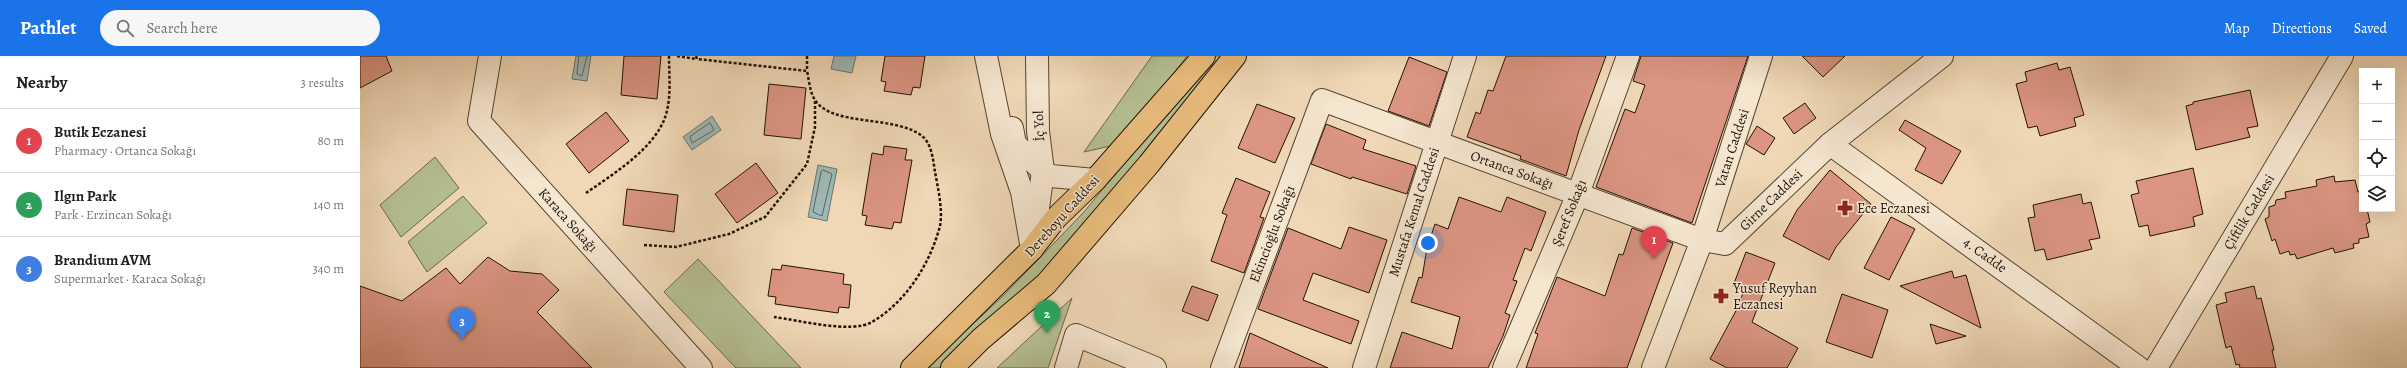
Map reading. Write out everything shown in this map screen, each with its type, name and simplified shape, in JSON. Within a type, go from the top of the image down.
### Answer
[{"type":"main road","name":"Dereboyu Caddesi","points":[[912,368],[1032,249],[1056,218],[1095,180],[1204,56]]},
{"type":"main road","points":[[952,368],[981,339],[1046,284],[1149,164],[1235,56]]},
{"type":"street","name":"Karaca Sokağı","points":[[490,56],[479,120],[701,368]]},
{"type":"street","points":[[986,56],[1002,134],[1022,192],[1032,249]]},
{"type":"street","points":[[999,56],[1015,144],[1043,171],[1051,176],[1095,180]]},
{"type":"street","name":"İç Yol","points":[[1032,249],[1043,171],[1038,131],[1037,56]]},
{"type":"street","name":"Mustafa Kemal Caddesi","points":[[1364,368],[1465,56]]},
{"type":"street","name":"Şeref Sokağı","points":[[1504,368],[1578,194],[1628,56]]},
{"type":"street","name":"Vatan Caddesi","points":[[1702,240],[1762,56]]},
{"type":"street","name":"Girne Caddesi","points":[[1702,240],[1725,244],[1830,144],[1942,56]]},
{"type":"street","name":"Çiftlik Caddesi","points":[[2156,368],[2342,56]]},
{"type":"street","name":"Ortanca Sokağı","points":[[1322,100],[1702,240]]},
{"type":"street","name":"Ekincioğlu Sokağı","points":[[1222,368],[1322,100]]},
{"type":"street","name":"4. Cadde","points":[[1830,144],[2139,368]]},
{"type":"street","points":[[1653,368],[1702,240]]},
{"type":"street","points":[[1066,368],[1076,335],[1155,368]]},
{"type":"path","points":[[586,193],[649,144],[664,120],[669,95],[669,56]]},
{"type":"path","points":[[677,56],[807,71]]},
{"type":"path","points":[[644,245],[676,247],[728,234],[765,217],[807,164],[815,127],[815,101],[807,71],[807,56]]},
{"type":"path","points":[[774,317],[856,328],[872,322],[899,300],[924,270],[940,225],[939,191],[931,150],[923,136],[905,127],[835,115],[815,101]]},
{"type":"green space","points":[[1152,56],[1187,56],[1119,144],[1084,152]]},
{"type":"green space","points":[[1211,56],[1223,56],[1142,157],[1034,282],[939,368],[926,368],[1003,296],[1084,212]]},
{"type":"green space","points":[[435,157],[459,188],[401,237],[380,205]]},
{"type":"green space","points":[[463,196],[487,223],[427,272],[408,242]]},
{"type":"green space","points":[[698,259],[801,368],[736,368],[664,292]]},
{"type":"green space","points":[[1072,298],[1048,368],[997,368]]},
{"type":"water","points":[[576,56],[591,56],[587,81],[572,79]]},
{"type":"water","points":[[834,56],[856,56],[852,73],[831,69]]},
{"type":"water","points":[[712,116],[721,130],[692,150],[683,137]]},
{"type":"water","points":[[818,165],[837,169],[827,221],[808,217]]},
{"type":"building","points":[[360,56],[386,56],[392,71],[360,88]]},
{"type":"building","points":[[624,56],[661,56],[657,99],[621,95]]},
{"type":"building","points":[[885,56],[925,56],[920,88],[913,87],[911,95],[884,91],[886,82],[881,81]]},
{"type":"building","points":[[1506,56],[1606,56],[1579,130],[1566,176],[1520,159],[1521,156],[1467,137],[1476,112],[1480,114],[1488,90],[1493,91]]},
{"type":"building","points":[[1641,56],[1748,56],[1692,223],[1596,187],[1625,109],[1635,113],[1645,85],[1633,81]]},
{"type":"building","points":[[1802,56],[1845,56],[1823,77]]},
{"type":"building","points":[[1409,57],[1447,72],[1429,126],[1388,111]]},
{"type":"building","points":[[2057,63],[2059,70],[2070,67],[2084,115],[2074,118],[2076,126],[2040,136],[2037,126],[2028,128],[2016,84],[2027,81],[2025,72]]},
{"type":"building","points":[[769,84],[806,88],[801,139],[764,135]]},
{"type":"building","points":[[2250,90],[2258,126],[2247,128],[2250,137],[2196,150],[2186,106],[2193,104],[2193,102]]},
{"type":"building","points":[[1805,103],[1816,118],[1794,134],[1783,118]]},
{"type":"building","points":[[1257,104],[1295,118],[1275,163],[1238,148]]},
{"type":"building","points":[[606,112],[629,141],[589,173],[566,144]]},
{"type":"building","points":[[1905,120],[1961,151],[1942,184],[1915,170],[1926,148],[1899,130]]},
{"type":"building","points":[[1326,124],[1366,140],[1363,149],[1416,166],[1407,194],[1352,177],[1351,179],[1311,164]]},
{"type":"building","points":[[1757,126],[1775,138],[1764,155],[1746,144]]},
{"type":"building","points":[[884,146],[907,149],[905,160],[912,160],[901,223],[894,222],[892,229],[865,225],[867,216],[862,215],[872,153],[883,155]]},
{"type":"building","points":[[756,163],[778,193],[737,223],[715,194]]},
{"type":"building","points":[[2193,168],[2203,214],[2193,217],[2195,226],[2150,236],[2148,225],[2139,227],[2131,195],[2139,193],[2136,181]]},
{"type":"building","points":[[1830,170],[1871,204],[1836,247],[1829,260],[1783,236],[1797,210]]},
{"type":"building","points":[[2334,176],[2335,182],[2355,180],[2359,192],[2359,212],[2368,212],[2370,222],[2366,224],[2369,237],[2359,239],[2359,243],[2353,244],[2354,248],[2335,253],[2333,248],[2297,259],[2295,254],[2290,255],[2289,251],[2280,254],[2275,239],[2272,241],[2265,219],[2269,217],[2269,207],[2275,205],[2276,200],[2286,198],[2285,192],[2317,186],[2316,180]]},
{"type":"building","points":[[1236,178],[1270,192],[1260,217],[1264,218],[1244,273],[1211,261],[1227,215],[1222,213]]},
{"type":"building","points":[[627,189],[678,195],[674,232],[623,225]]},
{"type":"building","points":[[2081,194],[2083,204],[2091,202],[2100,238],[2089,240],[2092,249],[2047,260],[2044,249],[2035,251],[2028,218],[2035,217],[2033,205]]},
{"type":"building","points":[[1459,197],[1501,212],[1507,197],[1546,212],[1531,251],[1525,248],[1513,280],[1517,281],[1505,313],[1510,315],[1503,336],[1488,368],[1390,368],[1402,332],[1452,349],[1460,317],[1411,302],[1419,277],[1422,278],[1427,248],[1435,224],[1448,229]]},
{"type":"building","points":[[1891,217],[1915,229],[1889,280],[1864,268]]},
{"type":"building","points":[[1349,227],[1387,240],[1369,293],[1313,273],[1303,300],[1359,321],[1351,344],[1258,309],[1288,228],[1341,249]]},
{"type":"building","points":[[1632,228],[1673,243],[1627,368],[1526,368],[1538,334],[1535,333],[1557,277],[1605,296],[1619,254],[1623,255]]},
{"type":"building","points":[[1746,252],[1775,263],[1752,322],[1798,348],[1787,368],[1727,368],[1710,359],[1738,307],[1744,290],[1733,286]]},
{"type":"building","points":[[488,257],[510,271],[542,274],[559,290],[537,312],[592,368],[360,368],[360,286],[402,301],[446,268],[460,284]]},
{"type":"building","points":[[782,265],[844,274],[843,284],[851,285],[849,308],[839,307],[838,313],[775,304],[776,297],[768,296],[772,269],[781,270]]},
{"type":"building","points":[[1952,271],[1954,278],[1966,275],[1981,328],[1900,286]]},
{"type":"building","points":[[1192,286],[1218,295],[1208,321],[1182,311]]},
{"type":"building","points":[[2254,286],[2257,299],[2261,298],[2274,350],[2272,350],[2276,368],[2240,368],[2239,364],[2236,365],[2231,346],[2226,348],[2216,305],[2227,302],[2225,293]]},
{"type":"building","points":[[1842,294],[1888,310],[1872,358],[1826,342]]},
{"type":"building","points":[[1930,324],[1966,336],[1936,344]]},
{"type":"building","points":[[1250,333],[1328,368],[1239,368]]},
{"type":"place","name":"Ece Eczanesi","points":[[1845,208]]},
{"type":"place","name":"Butik Eczanesi","points":[[1654,259]]},
{"type":"place","name":"Yusuf Reyyhan Eczanesi","points":[[1721,296]]},
{"type":"place","name":"Ilgın Park","points":[[1047,333]]},
{"type":"place","name":"Brandium AVM","points":[[462,340]]}]
